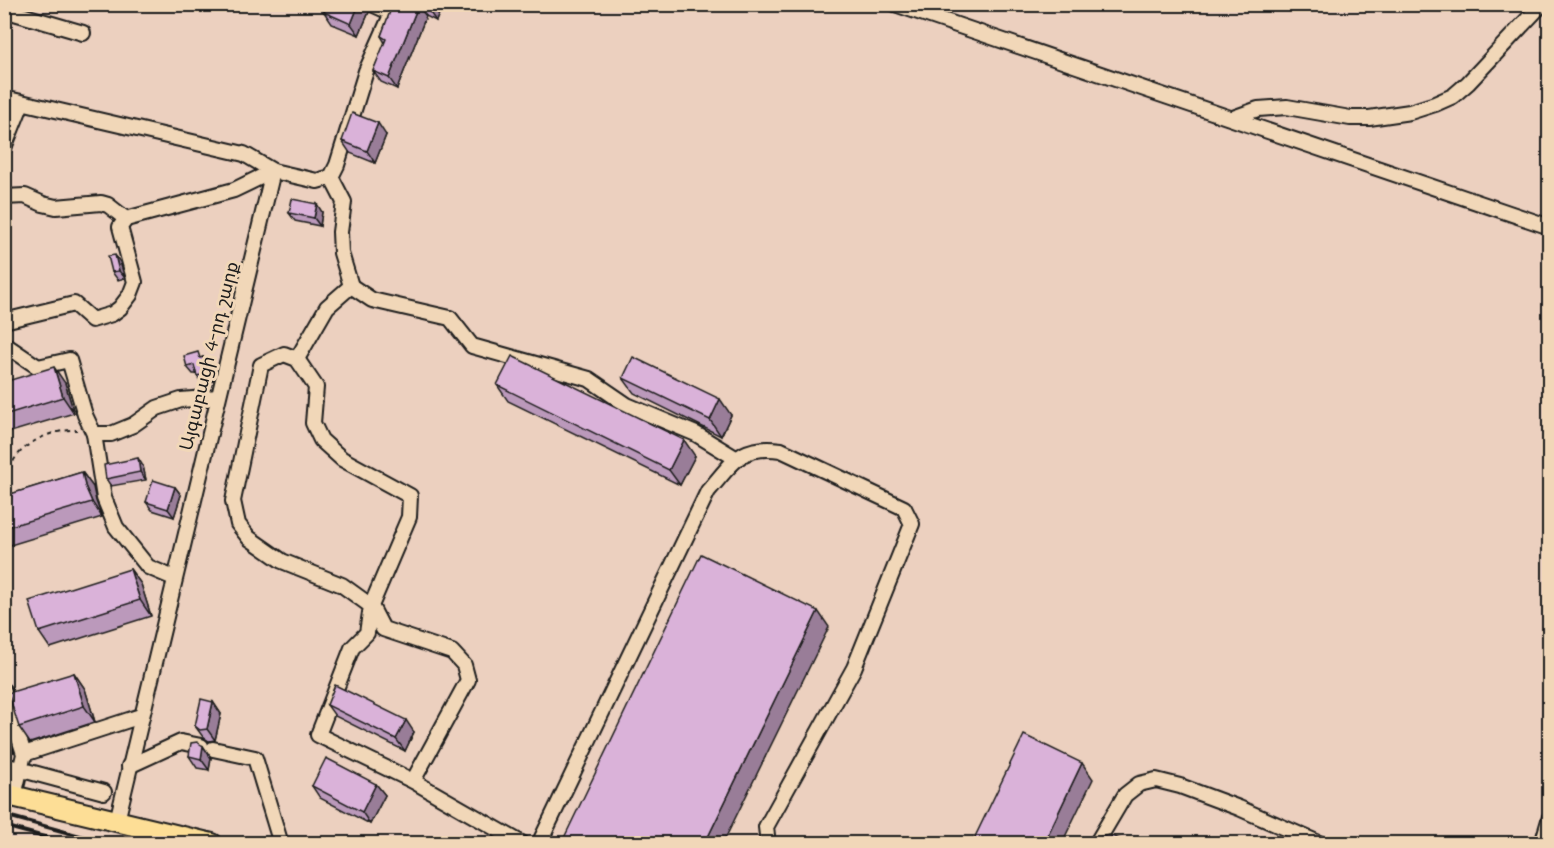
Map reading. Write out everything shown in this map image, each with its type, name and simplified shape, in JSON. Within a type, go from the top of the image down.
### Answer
[{"type":"highway","points":[[9,795],[212,843]]},
{"type":"street","points":[[4,98],[244,154],[273,171],[317,181],[331,177],[337,165],[366,71],[394,9],[372,4]]},
{"type":"street","points":[[896,4],[1550,226]]},
{"type":"street","points":[[1233,118],[1258,109],[1287,107],[1350,118],[1369,118],[1410,112],[1435,104],[1453,96],[1468,83],[1542,4]]},
{"type":"street","points":[[4,10],[83,33]]},
{"type":"street","points":[[4,148],[22,103]]},
{"type":"street","points":[[4,321],[74,304],[92,320],[112,314],[130,295],[135,282],[120,227],[126,219],[234,190],[273,171]]},
{"type":"street","name":"Այգաբացի 4-րդ շարք","points":[[117,821],[273,171]]},
{"type":"street","points":[[331,177],[344,201],[340,232],[341,253],[351,286],[372,300],[450,318],[472,346],[589,379],[627,405],[696,434],[737,459]]},
{"type":"street","points":[[4,197],[25,196],[56,207],[101,203],[108,205],[126,219]]},
{"type":"street","points":[[297,359],[327,307],[351,286]]},
{"type":"street","points":[[4,344],[38,367],[69,360],[85,415],[93,432],[104,498],[116,527],[148,567],[174,578]]},
{"type":"street","points":[[413,781],[468,680],[464,665],[452,652],[383,629],[371,606],[342,585],[282,561],[249,538],[238,524],[233,501],[261,364],[284,354],[297,359],[316,387],[313,423],[321,440],[342,459],[410,496],[409,518],[371,606],[367,633],[352,648],[318,735],[413,781],[523,843]]},
{"type":"street","points":[[93,432],[111,434],[133,425],[157,408],[181,400],[218,397]]},
{"type":"street","points":[[539,843],[708,491],[737,459],[749,450],[764,448],[781,450],[904,508],[912,524],[855,668],[766,827],[768,843]]},
{"type":"street","points":[[4,691],[24,754],[21,770],[9,795]]},
{"type":"street","points":[[24,754],[141,716]]},
{"type":"street","points":[[129,766],[181,742],[255,758],[281,843]]},
{"type":"street","points":[[4,765],[104,792]]},
{"type":"street","points":[[1113,843],[1097,841],[1125,795],[1139,784],[1156,780],[1180,786],[1239,808],[1322,843]]},
{"type":"street","points":[[1542,843],[1550,817]]},
{"type":"path","points":[[4,488],[14,461],[28,444],[71,429],[93,432]]},
{"type":"building","points":[[327,4],[359,4],[351,24],[324,12]]},
{"type":"building","points":[[394,4],[431,4],[428,10],[418,6],[389,78],[373,71],[386,39],[381,36]]},
{"type":"building","points":[[352,113],[378,123],[367,151],[342,141]]},
{"type":"building","points":[[292,199],[317,204],[314,218],[289,213]]},
{"type":"building","points":[[115,255],[119,271],[112,272],[108,256]]},
{"type":"building","points":[[198,352],[200,358],[203,357],[207,373],[197,376],[194,365],[187,367],[184,356]]},
{"type":"building","points":[[512,356],[684,440],[669,470],[497,385]]},
{"type":"building","points":[[633,357],[720,399],[710,420],[623,378]]},
{"type":"building","points":[[54,367],[63,397],[4,415],[4,382]]},
{"type":"building","points":[[138,458],[140,472],[106,479],[104,465]]},
{"type":"building","points":[[82,472],[92,502],[4,528],[4,496]]},
{"type":"building","points":[[153,480],[175,487],[168,509],[146,502]]},
{"type":"building","points":[[701,554],[818,611],[705,843],[570,843],[563,840]]},
{"type":"building","points":[[130,569],[140,600],[39,632],[29,601]]},
{"type":"building","points":[[74,673],[84,706],[19,727],[8,693]]},
{"type":"building","points":[[335,685],[406,720],[396,739],[327,705]]},
{"type":"building","points":[[201,699],[213,702],[207,729],[200,730],[195,726]]},
{"type":"building","points":[[1024,735],[1082,763],[1044,843],[972,843]]},
{"type":"building","points":[[197,742],[203,746],[201,759],[189,756],[191,743]]},
{"type":"building","points":[[326,758],[376,784],[362,812],[312,786]]},
{"type":"building","points":[[1109,835],[1130,843],[1097,843],[1099,837]]},
{"type":"railway","points":[[4,815],[109,844]]},
{"type":"railway","points":[[4,826],[70,844]]}]
